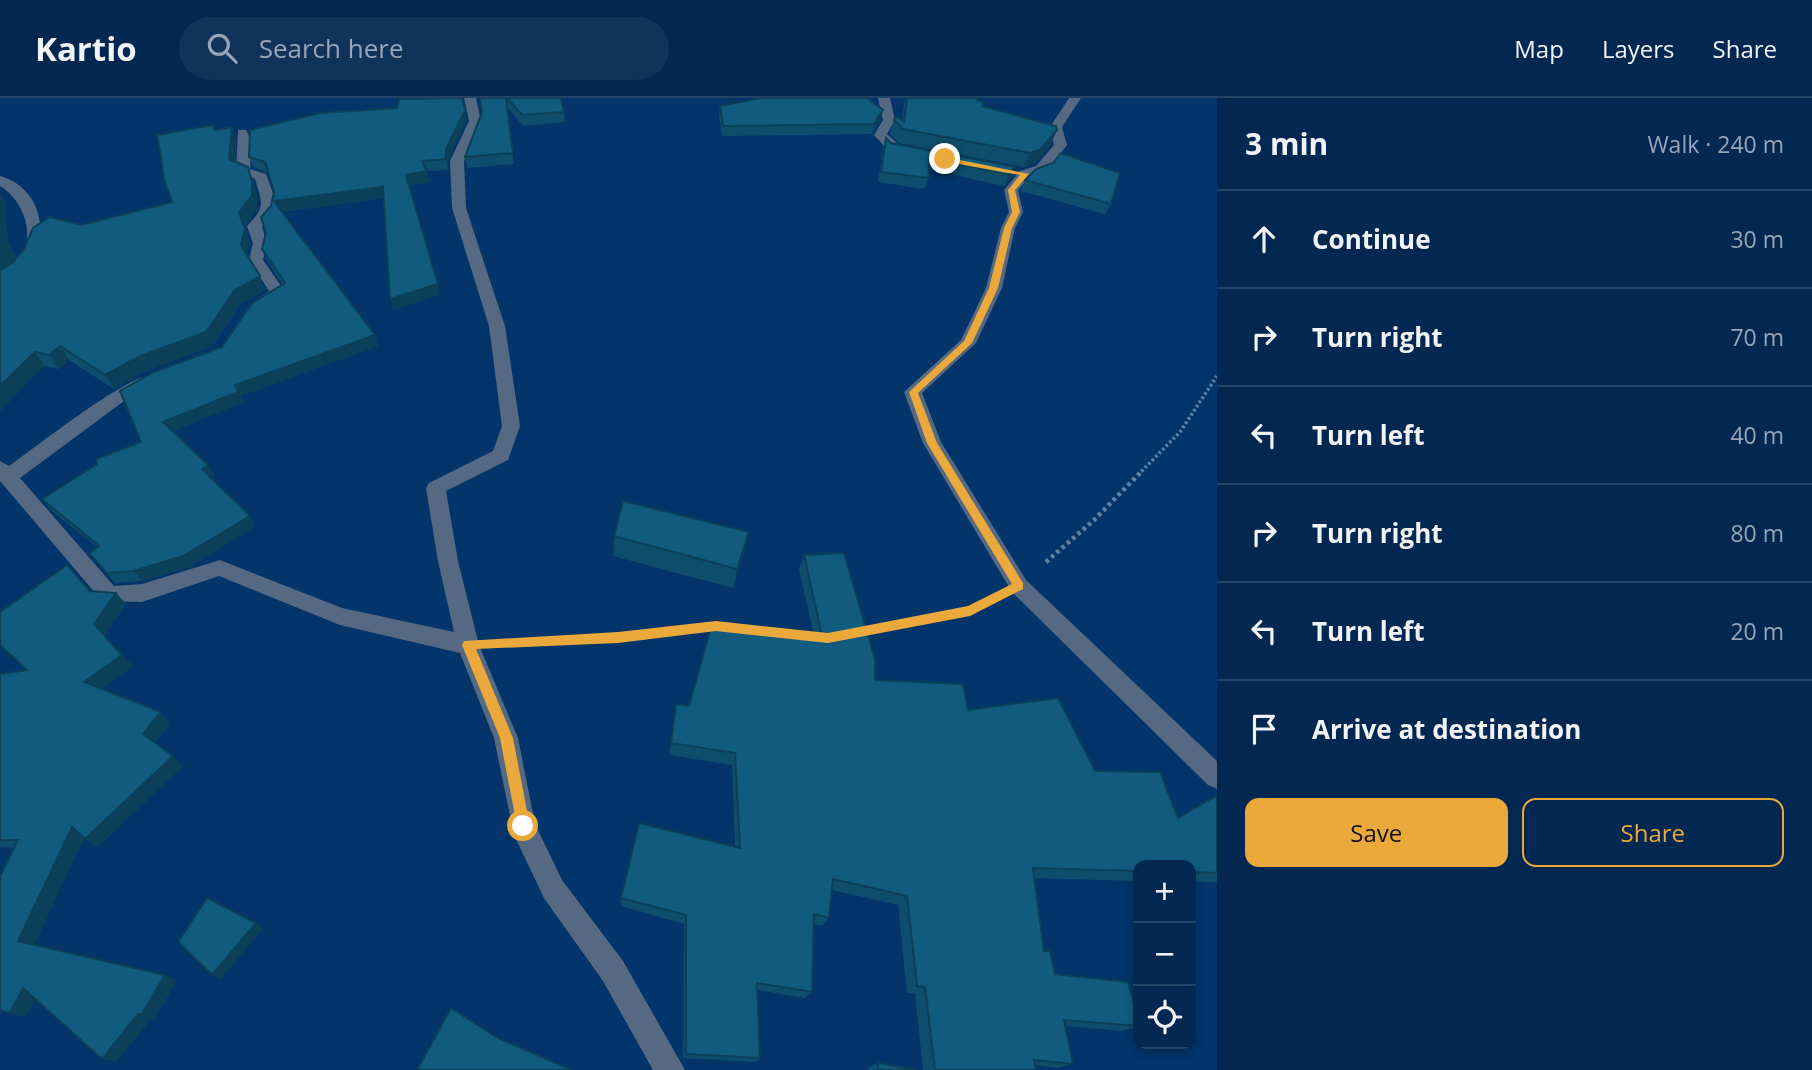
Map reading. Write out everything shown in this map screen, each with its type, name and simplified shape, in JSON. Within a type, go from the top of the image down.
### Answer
[{"type":"street","points":[[470,98],[475,121],[457,161],[459,208],[497,326],[511,426],[501,455],[436,488],[448,561],[468,645],[506,738],[523,826],[554,889],[613,971],[670,1070]]},
{"type":"street","points":[[884,98],[889,120],[880,135],[894,148],[919,154]]},
{"type":"street","points":[[1075,98],[1056,127],[1061,145],[1041,169],[1018,172],[1011,190],[1016,212],[1008,228],[994,288],[968,343],[914,392],[932,443],[1019,586],[1217,776]]},
{"type":"street","points":[[242,133],[246,142],[243,171],[261,177],[271,209],[267,219],[254,226],[260,243],[256,260],[278,293],[249,309],[242,320]]},
{"type":"street","points":[[0,180],[25,198],[33,230],[29,257],[0,283]]},
{"type":"street","points":[[165,373],[118,397],[4,473],[109,595],[142,593],[220,568],[340,617],[468,645]]},
{"type":"path","points":[[854,633],[970,611],[1019,586],[1094,520],[1180,432],[1217,376]]},
{"type":"path","points":[[468,645],[618,638],[716,626],[828,638]]},
{"type":"building","points":[[462,98],[465,110],[446,149],[446,159],[422,161],[427,171],[406,175],[438,284],[390,299],[383,187],[274,201],[375,335],[235,385],[238,392],[163,422],[209,466],[202,469],[250,516],[183,556],[134,571],[107,573],[89,553],[99,546],[42,499],[97,464],[96,459],[141,442],[120,391],[154,372],[222,347],[252,303],[285,283],[262,249],[266,233],[261,217],[271,206],[274,192],[265,162],[249,157],[250,130],[320,113],[397,108],[399,99]]},
{"type":"building","points":[[480,98],[506,98],[513,153],[465,157],[482,112]]},
{"type":"building","points":[[507,98],[561,98],[564,112],[522,115]]},
{"type":"building","points":[[761,98],[867,98],[883,110],[874,124],[723,126],[720,106]]},
{"type":"building","points":[[907,98],[977,98],[984,102],[982,106],[1056,126],[1057,130],[1040,150],[1030,153],[903,129],[894,120],[896,116],[904,121]]},
{"type":"building","points":[[213,125],[214,130],[232,127],[229,159],[248,167],[252,195],[239,213],[245,229],[241,245],[260,276],[235,290],[206,332],[138,357],[105,375],[60,346],[49,355],[35,352],[0,386],[0,271],[23,251],[33,228],[50,217],[81,225],[172,202],[165,183],[157,135]]},
{"type":"building","points":[[886,138],[891,143],[1015,167],[1008,175],[930,158],[928,178],[881,172]]},
{"type":"building","points":[[1061,153],[1120,173],[1111,204],[1025,180],[1036,169],[1053,163]]},
{"type":"building","points":[[623,501],[749,532],[737,569],[614,536]]},
{"type":"building","points":[[844,553],[875,659],[875,680],[963,684],[968,710],[1058,698],[1095,771],[1160,772],[1178,818],[1217,795],[1217,873],[1196,872],[1196,860],[1133,860],[1133,871],[1033,868],[1044,951],[1050,951],[1055,974],[1128,982],[1133,1000],[1133,1026],[1064,1020],[1073,1064],[1034,1060],[1036,1070],[935,1070],[925,987],[917,986],[907,896],[833,879],[829,918],[814,914],[812,992],[757,983],[760,1058],[686,1054],[686,915],[621,898],[639,823],[740,848],[735,753],[671,743],[676,704],[689,706],[711,627],[823,640],[804,555]]},
{"type":"building","points":[[67,565],[90,591],[116,593],[94,624],[122,655],[84,682],[161,712],[143,734],[173,756],[85,839],[72,827],[18,941],[165,975],[141,1015],[138,1014],[102,1059],[23,988],[10,1013],[0,1010],[0,876],[18,840],[0,840],[0,674],[27,670],[0,645],[0,612]]},
{"type":"building","points":[[207,898],[256,923],[212,975],[178,942]]},
{"type":"building","points":[[451,1008],[498,1038],[572,1070],[417,1070]]},
{"type":"building","points":[[878,1063],[918,1070],[878,1070]]},
{"type":"route","points":[[523,826],[506,738],[468,645],[618,638],[716,626],[828,638],[970,611],[1019,586],[932,443],[914,392],[968,343],[994,288],[1008,228],[1016,212],[1011,190],[1025,174],[945,159]]}]
